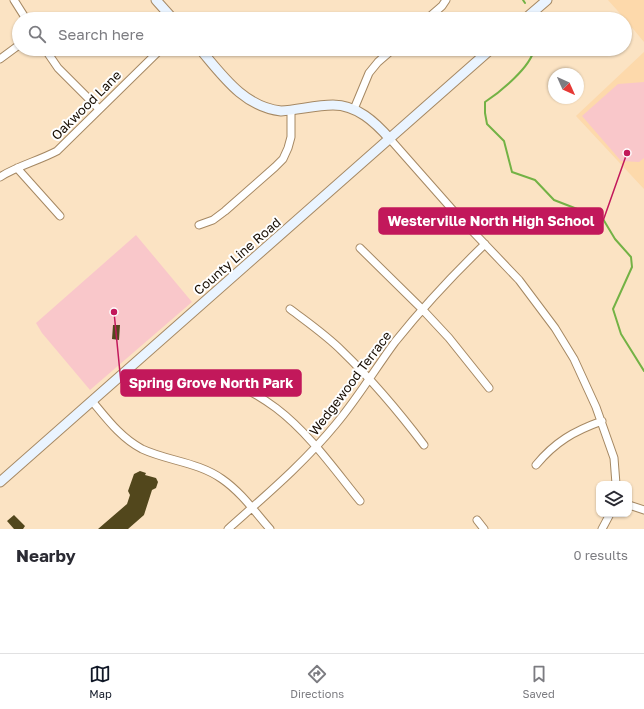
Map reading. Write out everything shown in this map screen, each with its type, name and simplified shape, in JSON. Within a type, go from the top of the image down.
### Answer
[{"type":"main road","points":[[156,0],[167,12]]},
{"type":"main road","points":[[533,12],[547,0]]},
{"type":"main road","points":[[206,56],[230,84],[253,102],[275,110],[291,110],[334,105],[354,109],[374,121],[390,139]]},
{"type":"main road","name":"County Line Road","points":[[0,482],[483,56]]},
{"type":"street","points":[[14,0],[22,12]]},
{"type":"street","points":[[435,12],[446,0]]},
{"type":"street","points":[[0,59],[12,50]]},
{"type":"street","points":[[50,56],[58,68],[98,109]]},
{"type":"street","name":"Oakwood Lane","points":[[0,178],[17,168],[57,151],[98,109],[154,56]]},
{"type":"street","points":[[354,109],[369,73],[385,56]]},
{"type":"street","points":[[198,225],[213,220],[225,211],[275,168],[283,159],[291,137],[291,110]]},
{"type":"street","points":[[390,139],[458,216],[523,285],[554,328],[574,359],[586,382],[602,421],[614,458],[616,481]]},
{"type":"street","points":[[17,168],[60,216]]},
{"type":"street","name":"Wedgewood Terrace","points":[[228,529],[290,474],[316,447],[345,412],[395,343],[422,309],[485,244]]},
{"type":"street","points":[[360,248],[449,338],[489,388]]},
{"type":"street","points":[[290,309],[327,338],[369,379],[389,401],[424,445]]},
{"type":"street","points":[[217,375],[252,392],[277,409],[292,422],[316,447],[360,501]]},
{"type":"street","points":[[92,401],[121,434],[138,447],[211,472],[232,487],[270,529]]},
{"type":"street","points":[[536,465],[564,438],[581,429],[602,421]]},
{"type":"street","points":[[632,506],[644,510]]},
{"type":"street","points":[[602,529],[608,517]]},
{"type":"street","points":[[476,520],[484,529]]},
{"type":"shaded area","points":[[608,0],[644,0],[644,42],[632,27],[632,12],[619,12]]},
{"type":"shaded area","points":[[644,52],[644,189],[576,116]]},
{"type":"shaded area","points":[[644,82],[644,158],[639,162],[621,161],[582,116],[618,84]]},
{"type":"shaded area","points":[[136,235],[192,302],[90,390],[42,333],[36,323]]},
{"type":"building","points":[[113,325],[120,325],[119,340],[112,339]]},
{"type":"building","points":[[140,471],[146,473],[145,475],[156,478],[158,482],[156,488],[152,490],[144,515],[128,529],[98,529],[127,504],[130,495],[128,491],[134,474]]},
{"type":"building","points":[[14,515],[25,526],[23,529],[14,529],[7,521]]},
{"type":"waterway","points":[[532,56],[521,71],[506,86],[485,102],[487,124],[504,141],[512,172],[535,180],[554,200],[603,219],[615,239],[631,257],[632,267],[613,309],[621,334],[644,371]]},
{"type":"place","name":"Westerville North High School","points":[[627,153]]},
{"type":"place","name":"Spring Grove North Park","points":[[114,312]]}]
